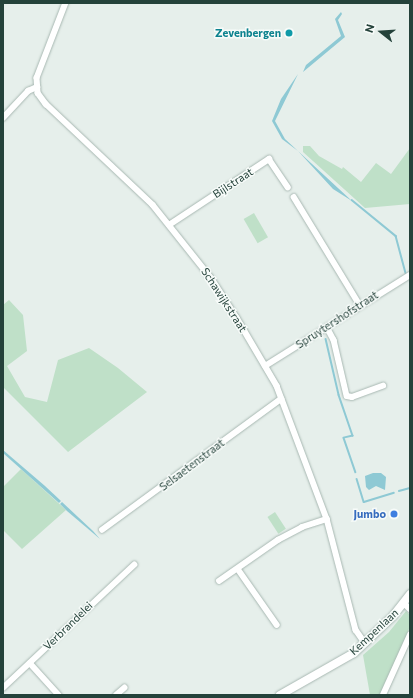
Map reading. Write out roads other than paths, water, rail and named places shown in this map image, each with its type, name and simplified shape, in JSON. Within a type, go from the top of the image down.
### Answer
[{"type":"main road","name":"Kempenlaan","points":[[280,695],[348,657],[365,643],[404,603],[410,594]]},
{"type":"street","points":[[3,118],[28,91],[36,86],[37,78],[66,3]]},
{"type":"street","name":"Schawijkstraat","points":[[36,86],[46,104],[128,180],[169,225],[225,298],[265,366],[282,400],[327,519],[355,628],[365,643]]},
{"type":"street","name":"Bijlstraat","points":[[169,225],[269,159],[288,187]]},
{"type":"street","points":[[294,196],[360,305]]},
{"type":"street","name":"Spruytershofstraat","points":[[265,366],[410,275]]},
{"type":"street","points":[[327,327],[334,340],[347,396],[352,397],[382,386]]},
{"type":"street","name":"Selsaetenstraat","points":[[102,530],[282,400]]},
{"type":"street","points":[[219,581],[278,540],[302,527],[327,519]]},
{"type":"street","name":"Verbrandelei","points":[[3,688],[134,565]]},
{"type":"street","points":[[238,569],[277,625]]},
{"type":"street","points":[[404,603],[410,609]]},
{"type":"street","points":[[383,695],[410,635]]},
{"type":"street","points":[[30,663],[59,695]]},
{"type":"street","points":[[116,695],[124,688]]},
{"type":"water","points":[[341,12],[342,14],[338,20],[345,37],[303,72],[306,65],[341,36],[335,19]]},
{"type":"water","points":[[298,74],[275,121],[285,139],[298,151],[282,139],[272,121],[281,99]]},
{"type":"water","points":[[298,151],[352,201],[333,189]]},
{"type":"water","points":[[3,450],[61,501],[59,503],[3,453]]},
{"type":"water","points":[[373,473],[381,473],[386,477],[385,490],[376,486],[369,490],[366,487],[365,476]]},
{"type":"water","points":[[62,502],[100,539],[67,511],[60,504]]},
{"type":"waterway","points":[[352,200],[396,236],[406,273]]},
{"type":"waterway","points":[[326,339],[339,395],[353,436],[344,438],[356,472]]},
{"type":"waterway","points":[[357,479],[364,502],[394,493]]},
{"type":"waterway","points":[[399,491],[410,488]]},
{"type":"place","name":"Zevenbergen","points":[[289,33]]},
{"type":"place","name":"Jumbo","points":[[394,514]]}]
